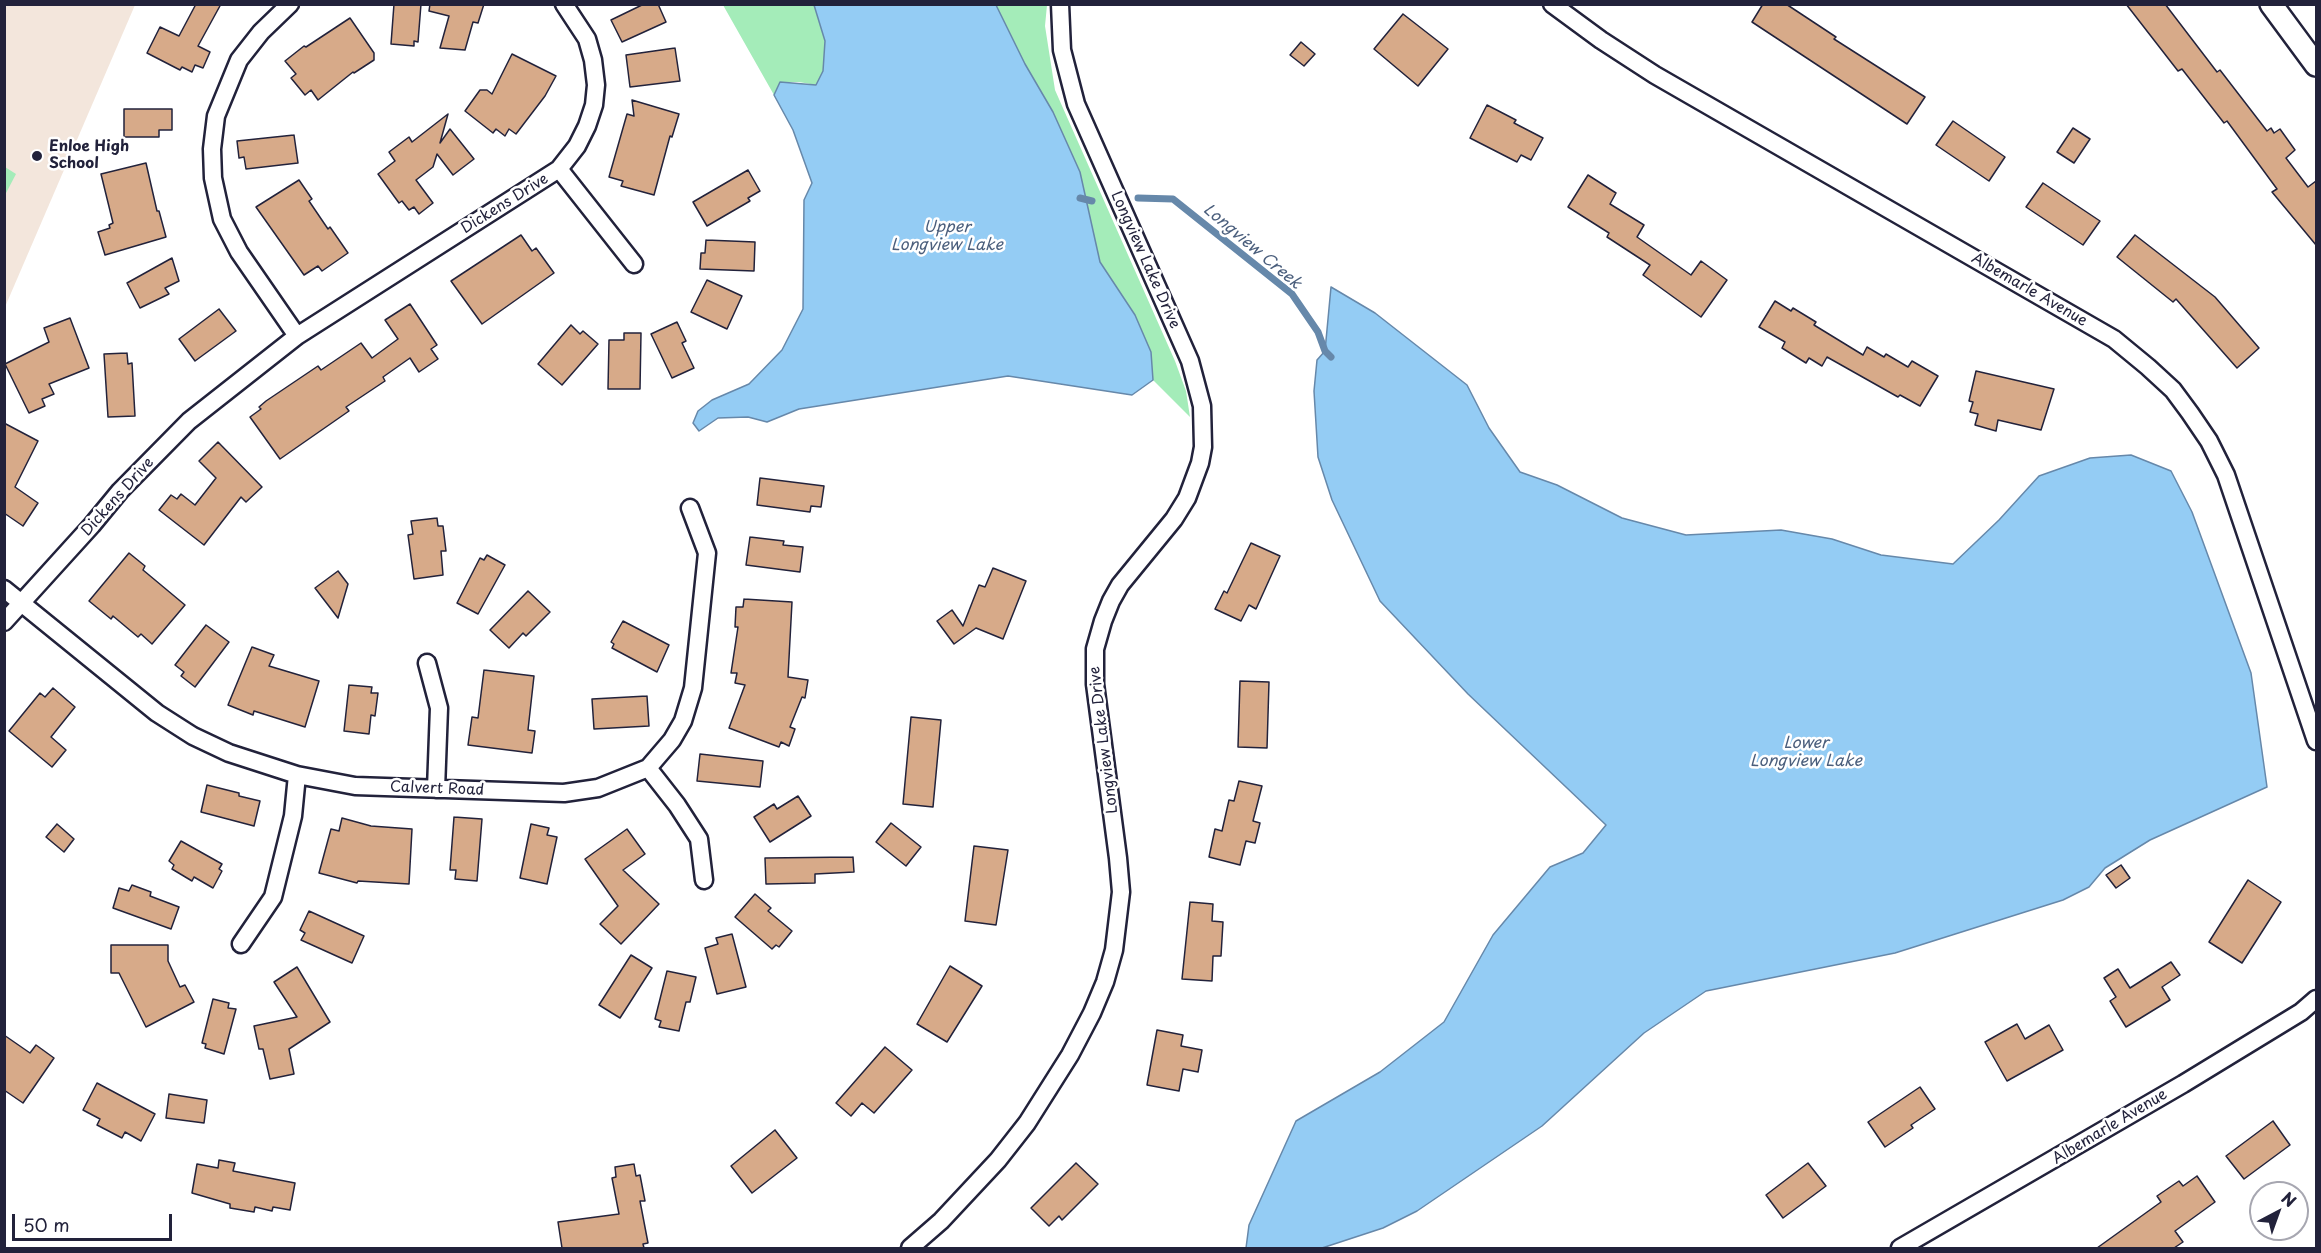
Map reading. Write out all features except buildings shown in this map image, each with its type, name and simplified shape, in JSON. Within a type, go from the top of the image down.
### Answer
[{"type":"street","points":[[290,4],[261,32],[239,60],[216,116],[212,149],[213,178],[222,219],[239,252],[297,336]]},
{"type":"street","name":"Dickens Drive","points":[[4,622],[120,491],[189,421],[297,336],[559,170],[577,146],[587,126],[594,105],[596,85],[593,60],[587,39],[564,4]]},
{"type":"street","name":"Longview Lake Drive","points":[[910,1248],[940,1221],[991,1168],[1027,1123],[1070,1054],[1092,1013],[1105,982],[1114,950],[1121,892],[1095,684],[1095,649],[1111,601],[1120,585],[1174,519],[1187,498],[1200,463],[1203,447],[1202,406],[1190,361],[1076,104],[1062,50],[1060,4]]},
{"type":"street","name":"Albemarle Avenue","points":[[1552,4],[1601,40],[1655,75],[2114,339],[2173,390],[2209,441],[2226,476],[2316,741]]},
{"type":"street","points":[[2271,4],[2316,65]]},
{"type":"street","points":[[559,170],[634,264]]},
{"type":"street","name":"Calvert Road","points":[[4,589],[157,713],[193,736],[229,753],[297,775],[355,786],[564,793],[598,788],[648,768],[672,740],[683,721],[693,688],[707,553],[690,508]]},
{"type":"street","points":[[427,663],[439,708],[436,789]]},
{"type":"street","points":[[648,768],[677,805],[699,839],[704,880]]},
{"type":"street","points":[[241,944],[273,897],[293,816],[297,775]]},
{"type":"street","name":"Albemarle Avenue","points":[[1900,1248],[2193,1078],[2301,1012],[2316,999]]},
{"type":"shaded area","name":"Enloe High School","points":[[5,5],[135,5],[5,307]]},
{"type":"green space","points":[[723,5],[814,5],[825,41],[823,71],[816,85],[780,82],[774,95]]},
{"type":"green space","points":[[996,5],[1047,5],[1045,26],[1055,90],[1175,361],[1186,391],[1190,417],[1153,380],[1151,352],[1135,315],[1100,262],[1080,172],[1053,112],[1025,64]]},
{"type":"green space","points":[[5,167],[16,174],[5,195]]},
{"type":"water","name":"Upper Longview Lake","points":[[814,5],[996,5],[1025,64],[1053,112],[1080,172],[1100,262],[1135,315],[1151,352],[1153,380],[1132,395],[1008,376],[799,409],[767,422],[748,417],[718,418],[699,431],[693,423],[698,411],[712,400],[749,384],[782,350],[803,309],[804,200],[812,183],[793,130],[774,95],[780,82],[816,85],[823,71],[825,41]]},
{"type":"water","name":"Lower Longview Lake","points":[[1331,287],[1375,313],[1467,385],[1489,428],[1520,472],[1557,485],[1622,518],[1686,535],[1781,530],[1832,539],[1881,555],[1953,564],[1999,520],[2039,476],[2090,458],[2131,455],[2171,471],[2192,512],[2251,673],[2267,787],[2150,840],[2105,868],[2089,887],[2063,900],[1895,953],[1706,991],[1644,1033],[1542,1126],[1417,1211],[1383,1228],[1322,1248],[1246,1248],[1249,1225],[1296,1121],[1380,1072],[1444,1022],[1493,935],[1550,867],[1583,853],[1606,825],[1468,694],[1380,601],[1332,500],[1318,457],[1314,391],[1317,360],[1325,351]]},
{"type":"waterway","points":[[1080,198],[1092,201]]},
{"type":"waterway","name":"Longview Creek","points":[[1138,198],[1173,199],[1292,294],[1318,332],[1325,351],[1331,357]]},
{"type":"place","name":"Enloe High School","points":[[37,156]]}]
